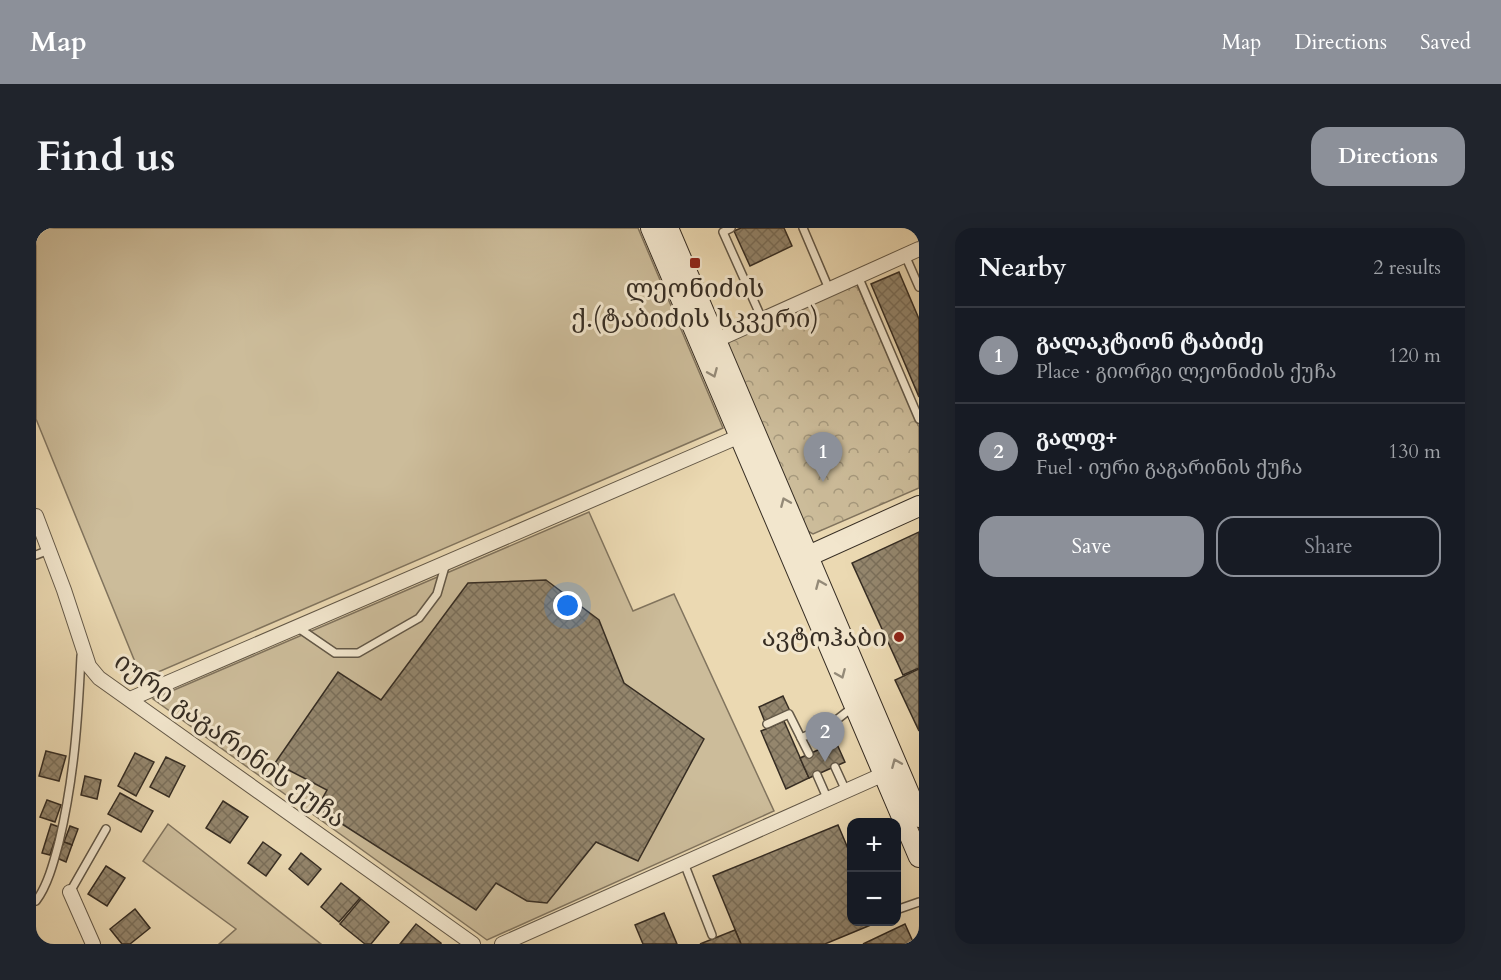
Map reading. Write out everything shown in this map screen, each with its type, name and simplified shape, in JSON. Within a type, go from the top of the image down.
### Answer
[{"type":"main road","points":[[651,228],[709,343],[801,559],[919,817]]},
{"type":"main road","points":[[668,228],[740,436],[801,559],[855,706],[919,857]]},
{"type":"main road","points":[[801,559],[919,507]]},
{"type":"street","points":[[709,343],[919,249]]},
{"type":"street","points":[[130,699],[740,436]]},
{"type":"street","name":"იური გაგარინის ქუჩა","points":[[36,516],[43,553],[82,644],[89,666],[99,678],[473,944]]},
{"type":"street","points":[[502,944],[884,774]]},
{"type":"street","points":[[70,892],[93,944]]},
{"type":"lane","points":[[730,228],[723,232],[762,320]]},
{"type":"lane","points":[[803,228],[829,289]]},
{"type":"lane","points":[[905,255],[919,287]]},
{"type":"lane","points":[[858,276],[919,419]]},
{"type":"lane","points":[[297,627],[334,653],[358,653],[419,618],[437,594],[446,563]]},
{"type":"lane","points":[[36,902],[54,859],[68,804],[78,730],[82,644]]},
{"type":"lane","points":[[801,738],[830,725],[855,706]]},
{"type":"lane","points":[[767,724],[789,714],[809,754]]},
{"type":"lane","points":[[826,747],[830,725]]},
{"type":"lane","points":[[835,767],[846,791]]},
{"type":"lane","points":[[817,775],[828,800]]},
{"type":"lane","points":[[70,892],[106,829]]},
{"type":"lane","points":[[684,863],[712,934]]},
{"type":"lane","points":[[901,909],[919,902]]},
{"type":"green space","points":[[36,228],[638,228],[723,428],[142,679],[36,419]]},
{"type":"green space","points":[[856,282],[919,427],[919,488],[813,534],[804,529],[724,342]]},
{"type":"green space","points":[[589,512],[633,611],[674,594],[774,811],[487,940],[153,699]]},
{"type":"green space","points":[[168,824],[321,944],[219,944],[236,929],[143,861]]},
{"type":"building","points":[[741,228],[784,228],[792,246],[750,266],[734,231]]},
{"type":"building","points":[[899,272],[919,319],[919,397],[871,284]]},
{"type":"building","points":[[919,532],[919,668],[903,675],[852,563]]},
{"type":"building","points":[[546,580],[599,620],[624,683],[704,739],[638,861],[596,842],[547,903],[527,901],[496,883],[476,910],[317,808],[327,790],[275,763],[338,672],[381,700],[468,583]]},
{"type":"building","points":[[919,669],[919,731],[895,680]]},
{"type":"building","points":[[783,696],[790,711],[765,722],[759,707]]},
{"type":"building","points":[[784,721],[809,778],[786,789],[761,731]]},
{"type":"building","points":[[836,742],[845,762],[809,778],[800,758]]},
{"type":"building","points":[[46,751],[66,756],[59,781],[39,776]]},
{"type":"building","points":[[135,753],[154,762],[136,796],[118,786]]},
{"type":"building","points":[[166,757],[185,766],[169,797],[150,787]]},
{"type":"building","points":[[85,776],[101,780],[97,799],[81,795]]},
{"type":"building","points":[[120,793],[153,811],[141,832],[108,814]]},
{"type":"building","points":[[47,800],[61,805],[55,822],[40,817]]},
{"type":"building","points":[[223,801],[248,817],[230,843],[206,828]]},
{"type":"building","points":[[51,824],[59,827],[50,855],[42,853]]},
{"type":"building","points":[[838,825],[847,846],[847,926],[868,926],[825,944],[741,944],[713,876]]},
{"type":"building","points":[[70,826],[78,829],[72,845],[64,842]]},
{"type":"building","points":[[64,842],[72,845],[66,862],[57,858]]},
{"type":"building","points":[[263,842],[281,855],[266,876],[248,863]]},
{"type":"building","points":[[301,853],[321,869],[308,885],[289,869]]},
{"type":"building","points":[[106,866],[125,878],[107,906],[88,894]]},
{"type":"building","points":[[341,883],[360,898],[339,922],[321,907]]},
{"type":"building","points":[[361,899],[389,922],[371,944],[365,944],[340,924]]},
{"type":"building","points":[[135,909],[150,928],[130,944],[122,944],[110,929]]},
{"type":"building","points":[[664,913],[677,944],[643,944],[635,925]]},
{"type":"building","points":[[416,924],[441,943],[441,944],[400,944]]},
{"type":"building","points":[[905,924],[914,944],[863,944],[901,926]]},
{"type":"building","points":[[735,930],[741,944],[700,944]]},
{"type":"place","name":"ლეონიძის ქ.(ტაბიძის სკვერი)","points":[[695,263]]},
{"type":"place","name":"გალაკტიონ ტაბიძე","points":[[823,482]]},
{"type":"place","name":"ავტოჰაბი","points":[[899,637]]},
{"type":"place","name":"გალფ+","points":[[825,762]]}]
